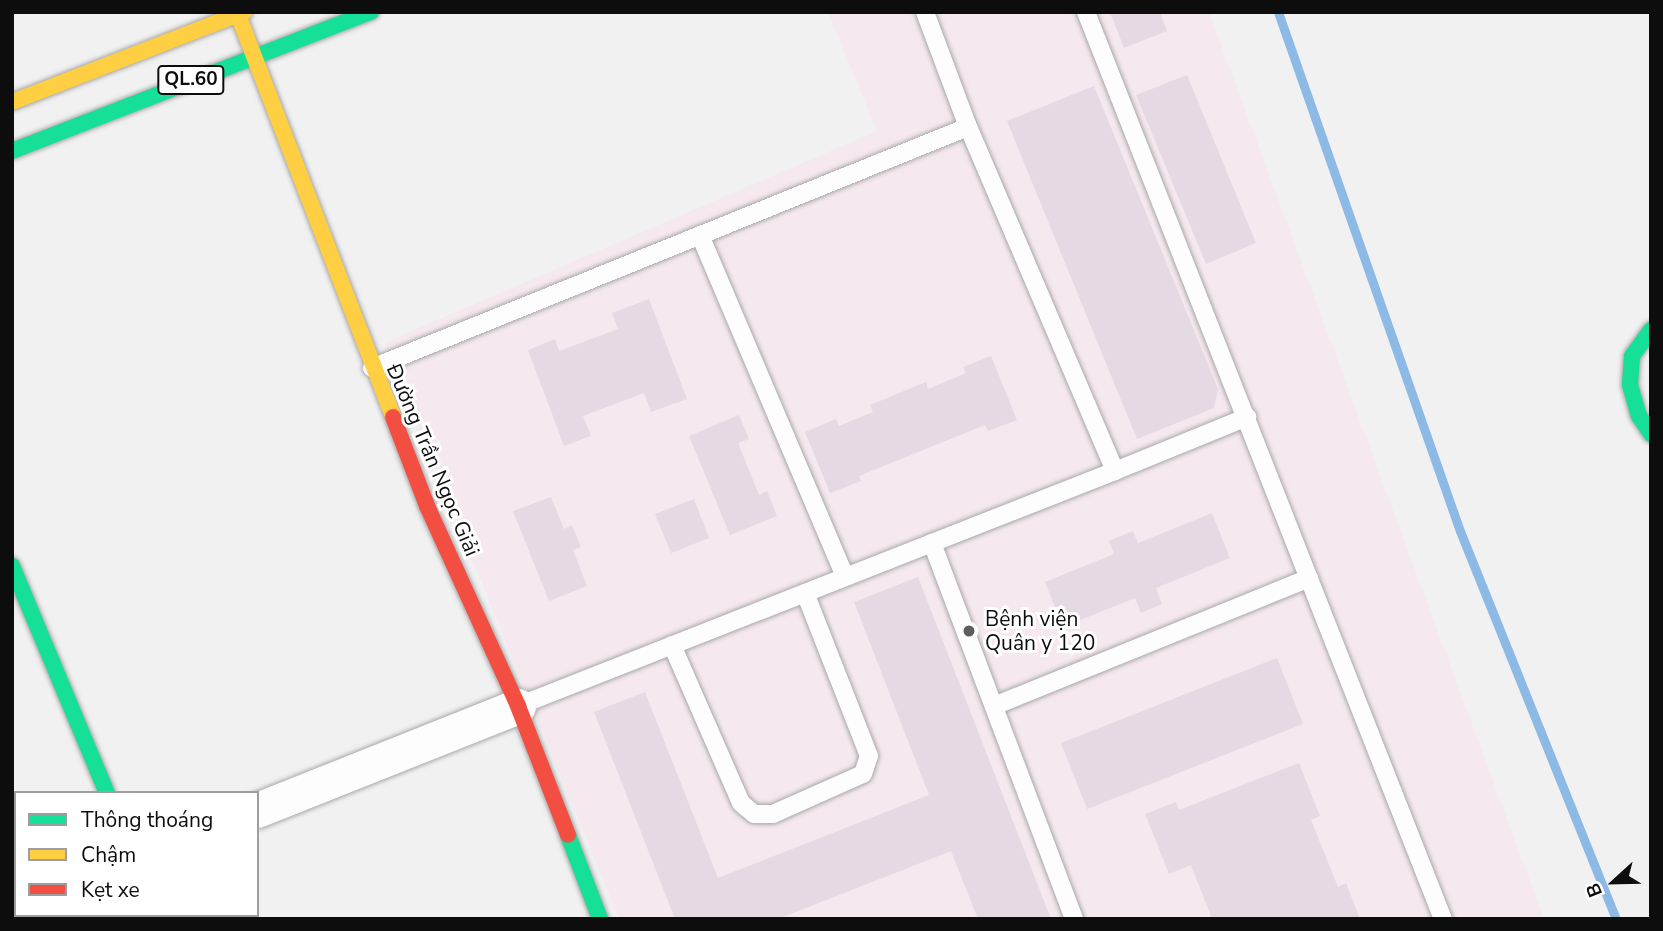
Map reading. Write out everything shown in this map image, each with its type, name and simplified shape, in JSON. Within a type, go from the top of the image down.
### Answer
[{"type":"main road","name":"QL.60","points":[[12,151],[371,12]]},
{"type":"main road","name":"QL.60","points":[[12,102],[240,13]]},
{"type":"main road","name":"Đường Trần Ngọc Giải","points":[[240,13],[253,56],[372,368],[427,506],[518,706],[600,919]]},
{"type":"main road","points":[[1651,330],[1632,356],[1630,385],[1639,416],[1651,435]]},
{"type":"main road","points":[[12,566],[106,791]]},
{"type":"street","points":[[259,809],[518,706]]},
{"type":"lane","points":[[925,12],[968,127],[1115,471]]},
{"type":"lane","points":[[1086,12],[1443,919]]},
{"type":"lane","points":[[372,368],[968,127]]},
{"type":"lane","points":[[700,235],[845,577]]},
{"type":"lane","points":[[518,706],[1247,418]]},
{"type":"lane","points":[[932,543],[1074,919]]},
{"type":"lane","points":[[993,706],[1309,578]]},
{"type":"lane","points":[[672,645],[741,803],[754,814],[773,814],[863,774],[869,756],[805,593]]},
{"type":"shaded area","name":"Bệnh viện Quân y 120","points":[[828,12],[1209,12],[1544,919],[619,919],[384,343],[877,131]]},
{"type":"building","points":[[1110,12],[1160,12],[1167,31],[1124,48]]},
{"type":"building","points":[[1187,75],[1256,243],[1206,264],[1136,95]]},
{"type":"building","points":[[1094,86],[1218,389],[1214,408],[1137,439],[1007,121]]},
{"type":"building","points":[[649,299],[687,399],[651,412],[644,393],[583,416],[591,436],[564,446],[528,350],[555,339],[559,351],[618,329],[612,313]]},
{"type":"building","points":[[991,356],[1017,420],[988,431],[985,425],[859,476],[861,481],[830,493],[805,432],[836,419],[839,426],[873,412],[870,405],[926,382],[928,389],[966,373],[963,367]]},
{"type":"building","points":[[739,415],[749,439],[738,443],[759,495],[767,491],[777,516],[730,535],[689,436]]},
{"type":"building","points":[[551,497],[564,529],[572,525],[581,547],[573,550],[587,586],[549,601],[513,511]]},
{"type":"building","points":[[694,499],[709,538],[671,553],[655,514]]},
{"type":"building","points":[[1212,513],[1230,558],[1156,588],[1162,604],[1141,613],[1135,598],[1063,627],[1045,582],[1114,554],[1109,541],[1133,531],[1138,543]]},
{"type":"building","points":[[918,577],[1051,919],[978,919],[951,851],[778,919],[675,919],[594,712],[645,692],[718,878],[929,795],[854,602]]},
{"type":"building","points":[[1277,658],[1303,724],[1087,809],[1061,743]]},
{"type":"building","points":[[1299,763],[1320,816],[1311,820],[1338,887],[1346,883],[1360,919],[1212,919],[1191,865],[1169,874],[1145,814],[1176,802],[1179,810]]},
{"type":"waterway","points":[[1278,12],[1460,531],[1616,919]]},
{"type":"traffic: fast","points":[[12,151],[371,12]]},
{"type":"traffic: fast","points":[[1651,330],[1632,356],[1630,385],[1639,416],[1651,434]]},
{"type":"traffic: fast","points":[[12,566],[106,791]]},
{"type":"traffic: fast","points":[[568,835],[600,919]]},
{"type":"traffic: slow","points":[[237,12],[393,417]]},
{"type":"traffic: slow","points":[[12,102],[244,12]]},
{"type":"traffic: jam","points":[[393,417],[427,506],[518,706],[568,835]]},
{"type":"place","name":"Bệnh viện Quân y 120","points":[[969,631]]}]
